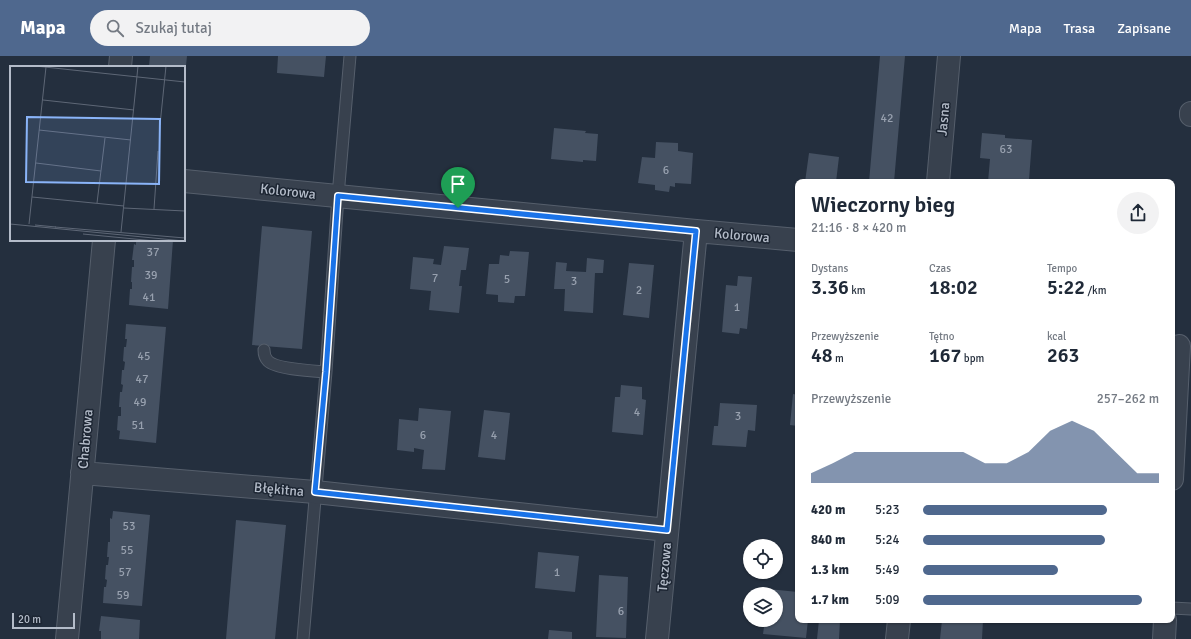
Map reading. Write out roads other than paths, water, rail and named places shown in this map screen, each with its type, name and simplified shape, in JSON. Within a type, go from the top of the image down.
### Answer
[{"type":"street","points":[[120,66],[121,56]]},
{"type":"street","name":"Jasna","points":[[938,179],[949,56]]},
{"type":"street","name":"Kolorowa","points":[[185,181],[795,240]]},
{"type":"street","name":"Tęczowa","points":[[657,639],[696,231]]},
{"type":"street","name":"Chabrowa","points":[[67,639],[104,241]]},
{"type":"street","points":[[1175,412],[1178,346]]},
{"type":"street","name":"Błękitna","points":[[82,473],[315,492],[667,530]]},
{"type":"street","points":[[897,639],[898,623]]},
{"type":"street","points":[[1164,639],[1165,623]]},
{"type":"lane","points":[[303,639],[326,372],[338,196],[350,56]]},
{"type":"lane","points":[[264,350],[267,361],[275,366],[326,372]]},
{"type":"lane","points":[[1175,608],[1191,609]]}]
